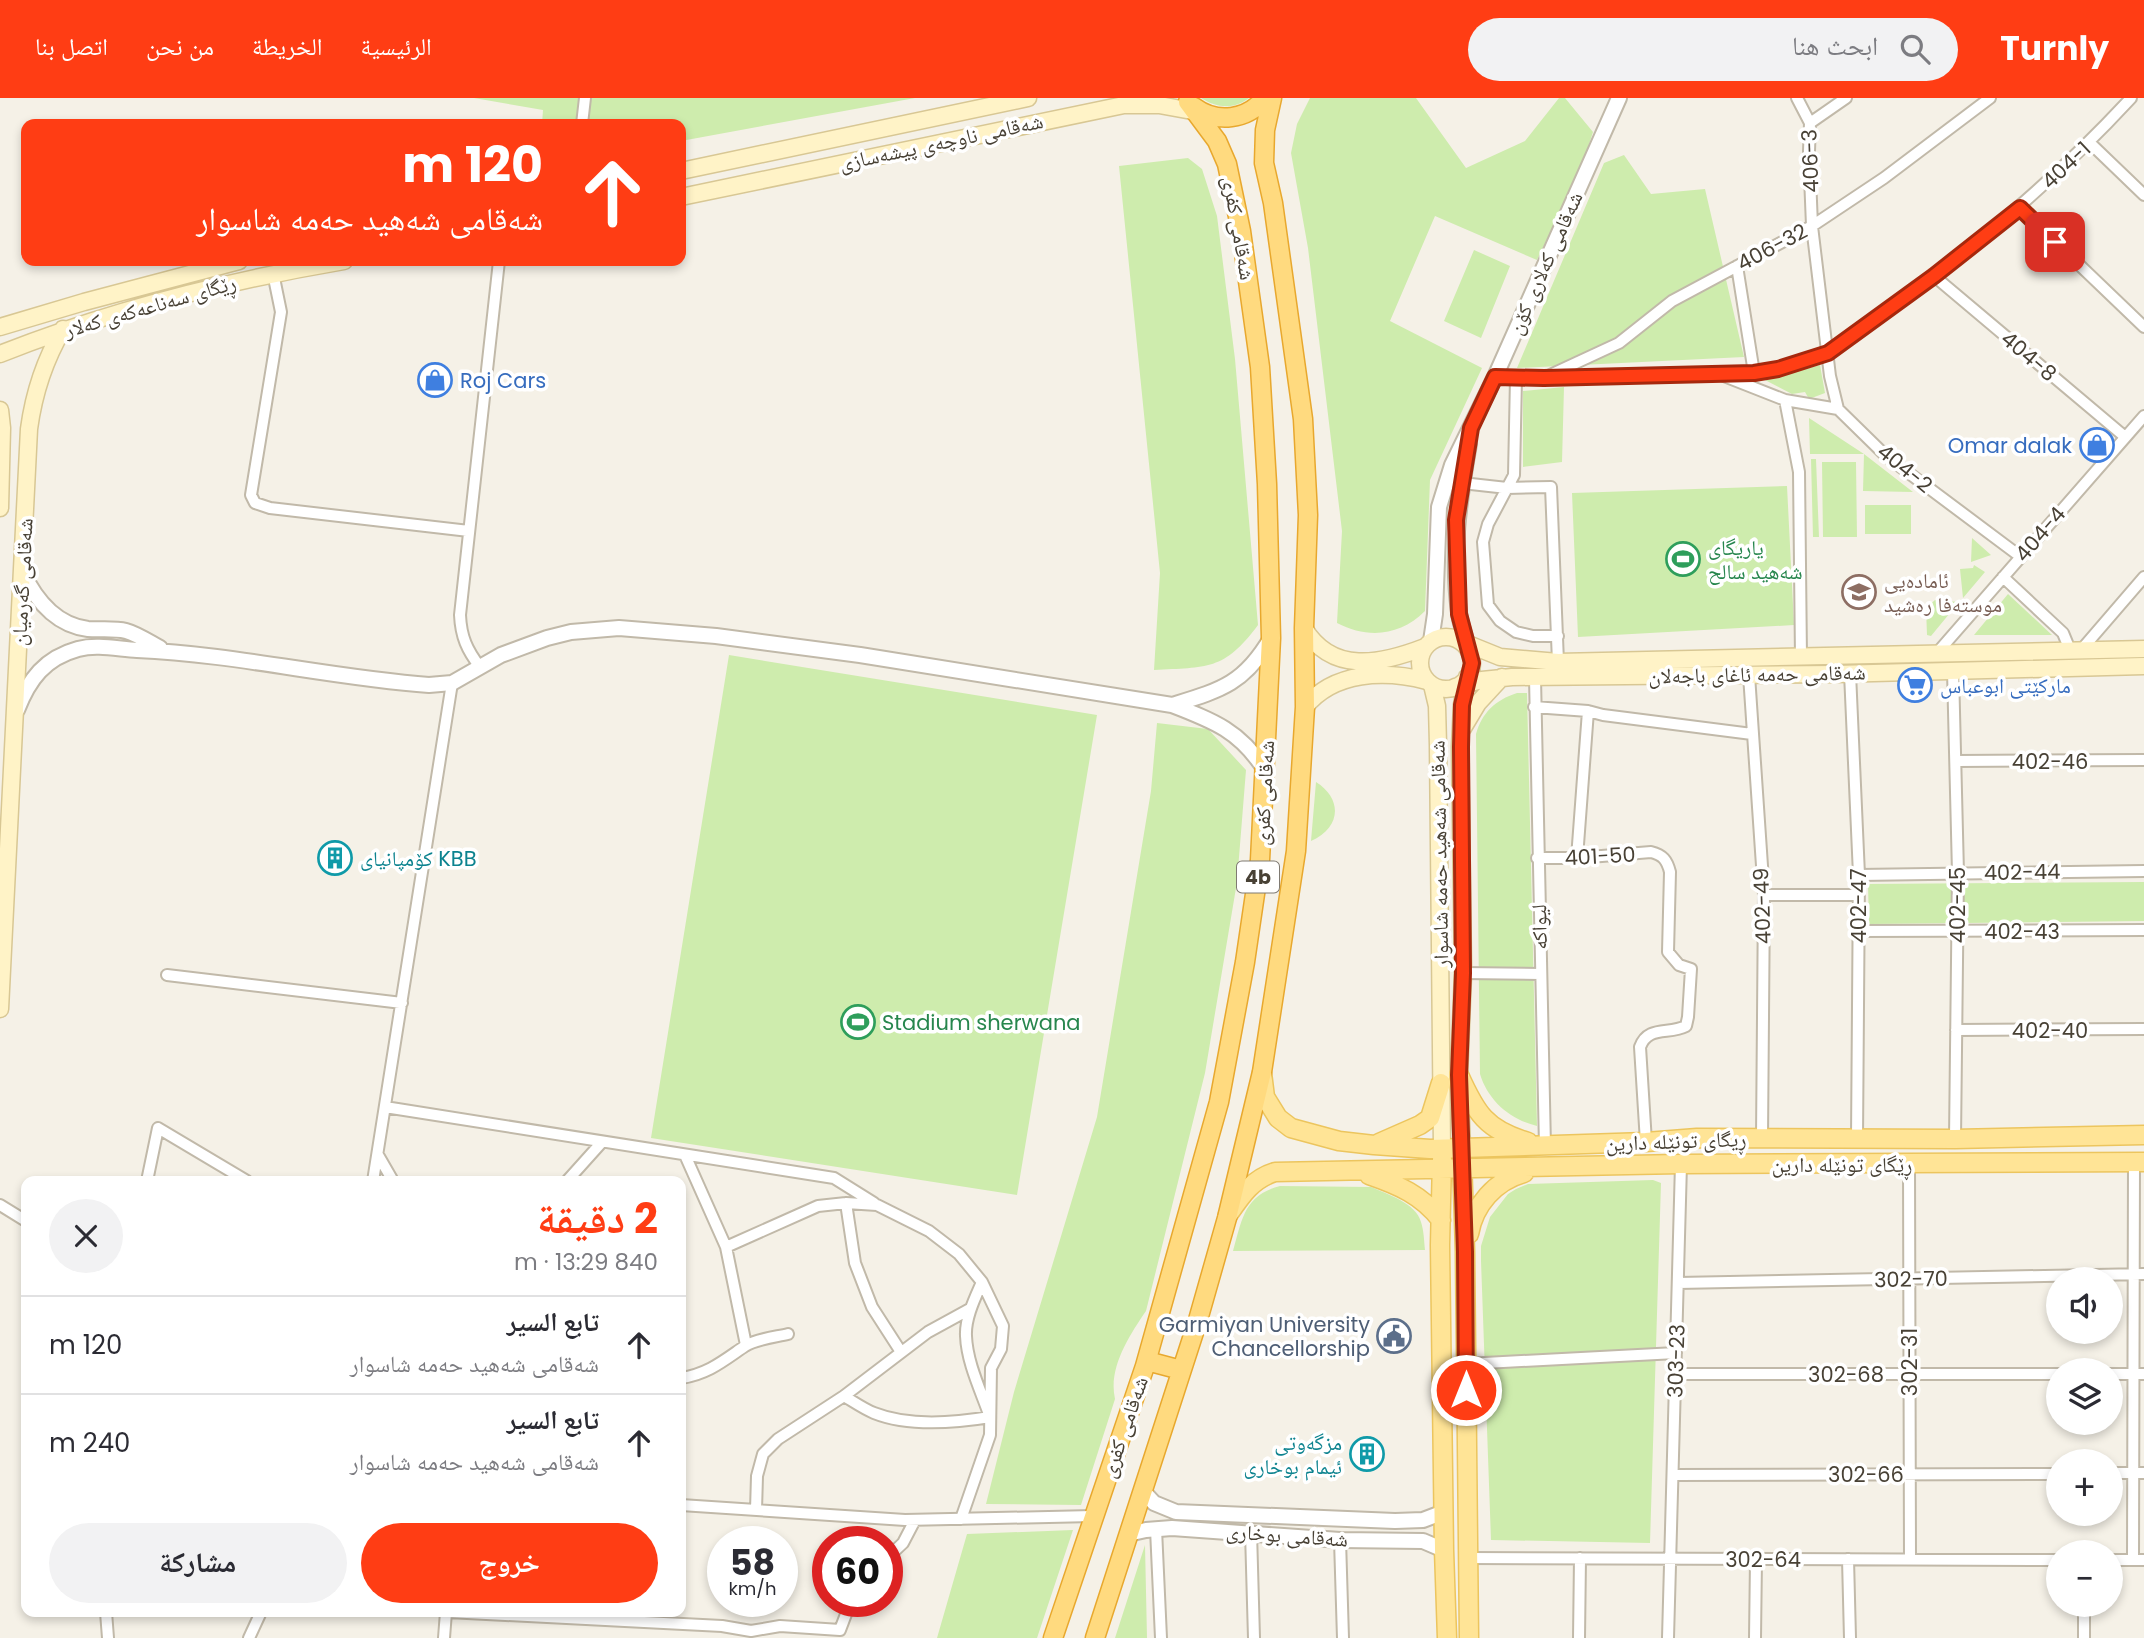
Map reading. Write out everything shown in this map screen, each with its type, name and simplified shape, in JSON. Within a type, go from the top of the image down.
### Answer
[{"type":"highway","points":[[1193,106],[1217,118],[1233,118],[1247,113],[1267,100]]},
{"type":"highway","name":"شەقامی کفری","points":[[1095,1638],[1227,1217],[1262,1072],[1293,871],[1305,707],[1304,628],[1308,515],[1303,418],[1273,203],[1264,163],[1267,100]]},
{"type":"highway","name":"شەقامی کفری","points":[[1053,1638],[1147,1361],[1219,1102],[1254,908],[1260,860],[1271,638],[1267,484],[1260,367],[1241,231],[1227,164],[1217,141],[1193,106]]},
{"type":"highway","points":[[1147,1361],[1181,1370]]},
{"type":"main road","name":"شەقامی ناوچەی پیشەسازی","points":[[686,170],[1028,98]]},
{"type":"main road","name":"شەقامی ناوچەی پیشەسازی","points":[[686,196],[1124,105],[1193,106]]},
{"type":"main road","name":"ڕێگای سەناعەکەی کەلار","points":[[0,327],[220,266]]},
{"type":"main road","name":"ڕێگای سەناعەکەی کەلار","points":[[0,354],[63,329],[212,286],[315,266]]},
{"type":"main road","name":"شەقامی گەرمیان","points":[[0,1009],[3,881],[16,714],[29,429],[36,387],[63,329]]},
{"type":"main road","name":"شەقامی گەرمیان","points":[[0,410],[0,508]]},
{"type":"main road","points":[[1,466],[27,467]]},
{"type":"main road","points":[[1304,628],[1322,650],[1346,661],[1397,657],[1445,637],[1464,644],[1472,663],[1463,683],[1447,689],[1388,675],[1347,678],[1320,691],[1305,707]]},
{"type":"main road","points":[[1428,644],[1420,664],[1430,683]]},
{"type":"main road","name":"شەقامی حەمە ئاغای باجەلان","points":[[1464,644],[1500,657],[1688,668],[1749,675],[2144,666]]},
{"type":"main road","name":"شەقامی حەمە ئاغای باجەلان","points":[[1463,683],[1502,677],[1535,678],[1801,658],[2144,649]]},
{"type":"main road","points":[[1461,733],[1478,703],[1502,677]]},
{"type":"main road","name":"شەقامی شەهید حەمە شاسوار","points":[[1430,683],[1437,706],[1442,1149]]},
{"type":"main road","name":"شەقامی شەهید حەمە شاسوار","points":[[1462,1149],[1459,1075],[1463,973],[1463,683]]},
{"type":"main road","name":"ڕیگای تونێلە دارین","points":[[1262,1072],[1265,1097],[1279,1118],[1291,1128],[1339,1141],[1374,1145],[1462,1149],[1697,1138],[1955,1139],[2144,1135]]},
{"type":"main road","points":[[1459,1075],[1483,1119],[1508,1136],[1545,1147]]},
{"type":"main road","points":[[1374,1145],[1430,1118],[1440,1083]]},
{"type":"main road","points":[[1442,1149],[1444,1550],[1447,1638]]},
{"type":"main road","points":[[1462,1149],[1469,1638]]},
{"type":"main road","name":"ڕێگای تونێلە دارین","points":[[1227,1217],[1245,1191],[1265,1175],[1275,1172],[1681,1164],[2139,1162]]},
{"type":"main road","points":[[1465,1252],[1474,1216],[1488,1195],[1512,1177],[1540,1168]]},
{"type":"main road","points":[[1360,1171],[1411,1192],[1441,1220]]},
{"type":"main road","points":[[1447,1579],[1459,1572],[1467,1576]]},
{"type":"street","points":[[583,119],[585,98]]},
{"type":"street","name":"شەقامی کەلاری کۆن","points":[[1471,428],[1619,98]]},
{"type":"street","name":"406-3","points":[[1797,98],[1810,123],[1812,226],[1828,353]]},
{"type":"street","points":[[1810,123],[1846,98]]},
{"type":"street","name":"406-32","points":[[1544,378],[1619,343],[1672,301],[1812,226],[1884,178],[1990,98]]},
{"type":"street","name":"404-1","points":[[1495,377],[1754,373],[1778,369],[1828,353],[1934,276],[2020,208],[2090,143],[2131,98]]},
{"type":"street","points":[[2090,143],[2144,195]]},
{"type":"street","points":[[2020,208],[2144,327]]},
{"type":"street","points":[[480,667],[466,647],[461,631],[461,598],[498,266]]},
{"type":"street","points":[[1737,266],[1754,373]]},
{"type":"street","points":[[274,273],[281,312],[251,495],[255,503],[270,508],[469,531]]},
{"type":"street","name":"404-8","points":[[1934,276],[2124,436]]},
{"type":"street","points":[[1719,373],[1785,400],[1838,409],[1828,353]]},
{"type":"street","points":[[1516,378],[1513,415],[1514,468],[1511,482],[1488,524],[1483,542],[1488,605],[1500,621],[1516,632],[1533,636],[1558,636]]},
{"type":"street","points":[[1785,400],[1799,472],[1801,658]]},
{"type":"street","name":"404-2","points":[[1838,409],[1886,456],[2021,557]]},
{"type":"street","name":"404-4","points":[[1937,653],[2144,416]]},
{"type":"street","points":[[1464,644],[1458,601],[1457,511],[1471,428]]},
{"type":"street","points":[[1428,644],[1439,507],[1452,465],[1471,428]]},
{"type":"street","points":[[1462,483],[1507,488],[1551,486],[1558,662]]},
{"type":"street","points":[[1439,507],[1447,502],[1455,506],[1457,511]]},
{"type":"street","points":[[22,571],[33,594],[55,616],[85,628],[126,631],[168,651]]},
{"type":"street","points":[[2003,577],[2063,633],[2076,649],[2144,577]]},
{"type":"street","points":[[16,714],[26,688],[35,675],[48,662],[80,648],[168,651],[415,684],[452,683],[524,646],[571,632],[644,629],[859,655],[1172,705],[1230,731],[1254,752],[1265,770]]},
{"type":"street","points":[[1172,705],[1232,683],[1258,660],[1271,638]]},
{"type":"street","name":"402-45","points":[[1953,671],[1958,873],[1955,1139]]},
{"type":"street","name":"402-47","points":[[1850,673],[1859,875],[1857,1139]]},
{"type":"street","name":"402-49","points":[[1749,675],[1763,895],[1762,1138]]},
{"type":"street","name":"لیواکە","points":[[1535,678],[1545,1147]]},
{"type":"street","points":[[374,1176],[452,683]]},
{"type":"street","points":[[1534,707],[1588,711],[1752,734]]},
{"type":"street","points":[[1577,858],[1588,711]]},
{"type":"street","name":"402-46","points":[[1956,761],[2144,760]]},
{"type":"street","name":"401-50","points":[[1537,858],[1577,858],[1651,852],[1660,854],[1668,862],[1668,952],[1675,962],[1691,969],[1688,1017],[1686,1026],[1654,1032],[1640,1047],[1646,1142]]},
{"type":"street","name":"402-44","points":[[1859,875],[2144,871]]},
{"type":"street","points":[[1763,895],[1857,895]]},
{"type":"street","name":"402-43","points":[[1858,932],[2144,930]]},
{"type":"street","points":[[1463,973],[1540,974]]},
{"type":"street","points":[[167,975],[402,1003]]},
{"type":"street","name":"402-40","points":[[1956,1030],[2144,1030]]},
{"type":"street","points":[[385,1107],[834,1178],[877,1205],[929,1231],[959,1254],[982,1282],[1003,1325],[1001,1349],[991,1368],[989,1435],[961,1519]]},
{"type":"street","points":[[147,1176],[158,1128],[239,1176]]},
{"type":"street","points":[[571,1176],[602,1142]]},
{"type":"street","points":[[377,1155],[390,1176]]},
{"type":"street","points":[[685,1155],[726,1247],[746,1345]]},
{"type":"street","points":[[2138,1560],[2139,1162]]},
{"type":"street","name":"303-23","points":[[1668,1638],[1681,1164]]},
{"type":"street","name":"302-31","points":[[1909,1164],[1910,1559]]},
{"type":"street","points":[[726,1247],[818,1206],[846,1203],[877,1205]]},
{"type":"street","points":[[846,1203],[855,1263],[872,1307],[901,1352]]},
{"type":"street","points":[[0,1205],[21,1218]]},
{"type":"street","name":"302-70","points":[[1678,1283],[2139,1274]]},
{"type":"street","points":[[982,1282],[970,1309],[965,1334],[971,1363],[990,1417]]},
{"type":"street","points":[[756,1510],[757,1476],[763,1454],[778,1439],[844,1396],[928,1332],[970,1309]]},
{"type":"street","points":[[686,1377],[716,1367],[746,1345],[788,1334]]},
{"type":"street","points":[[1466,1364],[1676,1353]]},
{"type":"street","name":"302-68","points":[[1676,1374],[2046,1374]]},
{"type":"street","points":[[844,1396],[874,1413],[905,1420],[961,1422],[990,1417]]},
{"type":"street","name":"302-66","points":[[1673,1475],[2046,1474]]},
{"type":"street","name":"شەقامی بوخاری","points":[[1142,1490],[1154,1503],[1176,1512],[1395,1521],[1423,1520],[1444,1512]]},
{"type":"street","points":[[686,1505],[915,1520],[1093,1516]]},
{"type":"street","points":[[1172,1528],[1176,1512]]},
{"type":"street","points":[[903,1543],[915,1520]]},
{"type":"street","points":[[1394,1541],[1395,1521]]},
{"type":"street","points":[[1156,1528],[1161,1638]]},
{"type":"street","name":"شەقامی بوخاری","points":[[1128,1534],[1156,1528],[1172,1528],[1340,1540],[1423,1541],[1444,1550]]},
{"type":"street","points":[[1251,1532],[1254,1638]]},
{"type":"street","points":[[1340,1540],[1343,1638]]},
{"type":"street","name":"302-64","points":[[1467,1558],[2046,1560]]},
{"type":"street","points":[[1579,1638],[1580,1558]]},
{"type":"street","points":[[1755,1638],[1756,1559]]},
{"type":"street","points":[[1848,1559],[1850,1638]]},
{"type":"street","points":[[106,1617],[107,1638]]},
{"type":"street","points":[[249,1638],[259,1617]]},
{"type":"street","points":[[444,1638],[446,1617]]},
{"type":"street","points":[[545,1617],[722,1626],[751,1631],[780,1626],[840,1630],[845,1617]]},
{"type":"street","points":[[2084,1617],[2084,1638]]},
{"type":"green space","points":[[474,98],[915,98],[686,140],[686,119],[542,119],[543,110]]},
{"type":"green space","points":[[1201,98],[1249,98],[1225,106]]},
{"type":"green space","points":[[1310,98],[1416,98],[1466,168],[1525,141],[1559,98],[1565,98],[1593,132],[1582,166],[1537,260],[1435,216],[1390,321],[1482,368],[1430,480],[1425,611],[1405,626],[1383,632],[1360,631],[1337,623],[1342,531],[1308,248],[1291,153],[1297,124]]},
{"type":"green space","points":[[1624,155],[1651,194],[1705,189],[1744,357],[1517,368],[1604,163]]},
{"type":"green space","points":[[1188,158],[1202,169],[1217,216],[1235,359],[1258,625],[1235,651],[1213,664],[1154,670],[1160,573],[1119,166]]},
{"type":"green space","points":[[1474,250],[1510,266],[1481,338],[1444,321]]},
{"type":"green space","points":[[1820,365],[1825,393],[1809,399],[1805,392],[1792,394],[1765,380]]},
{"type":"green space","points":[[1564,387],[1562,462],[1523,467],[1523,391]]},
{"type":"green space","points":[[1809,418],[1864,454],[1810,454]]},
{"type":"green space","points":[[1864,454],[1913,492],[1863,491]]},
{"type":"green space","points":[[1811,459],[1816,459],[1819,537],[1813,537]]},
{"type":"green space","points":[[1822,462],[1856,462],[1857,537],[1823,537]]},
{"type":"green space","name":"یاریگای شەهید سالح","points":[[1787,486],[1794,625],[1578,637],[1572,493]]},
{"type":"green space","points":[[1865,505],[1911,505],[1911,534],[1865,534]]},
{"type":"green space","points":[[1972,538],[1991,555],[1971,562]]},
{"type":"green space","points":[[1974,565],[1985,572],[1963,598],[1960,569],[1973,568]]},
{"type":"green space","points":[[2008,594],[2052,635],[1974,635]]},
{"type":"green space","points":[[1935,600],[1959,602],[1931,636],[1927,635],[1926,608]]},
{"type":"green space","name":"Stadium sherwana","points":[[729,655],[1097,715],[1017,1195],[651,1138]]},
{"type":"green space","points":[[1517,693],[1527,693],[1537,1126],[1518,1119],[1502,1108],[1489,1093],[1480,1074],[1476,734],[1490,708]]},
{"type":"green space","points":[[1157,723],[1208,729],[1246,770],[1237,882],[1205,1073],[1146,1311],[1117,1364],[1114,1376],[1115,1399],[1081,1505],[986,1504],[1014,1392],[1097,1117],[1151,791]]},
{"type":"green space","points":[[1316,782],[1331,797],[1335,813],[1328,829],[1311,841]]},
{"type":"green space","points":[[2144,882],[2144,921],[1869,924],[1868,884]]},
{"type":"green space","points":[[1653,1180],[1661,1183],[1650,1543],[1491,1540],[1481,1261],[1481,1246],[1490,1217],[1508,1194],[1528,1184]]},
{"type":"green space","points":[[1280,1186],[1371,1187],[1385,1193],[1407,1204],[1418,1215],[1423,1229],[1425,1250],[1233,1251],[1246,1210],[1259,1196]]},
{"type":"green space","points":[[1073,1530],[1037,1638],[937,1638],[967,1534]]},
{"type":"green space","points":[[1145,1545],[1147,1638],[1115,1638]]},
{"type":"place","name":"Roj Cars","points":[[435,380]]},
{"type":"place","name":"Omar dalak","points":[[2097,445]]},
{"type":"place","name":"یاریگای شەهید سالح","points":[[1683,559]]},
{"type":"place","name":"ئامادەیی موستەفا رەشید","points":[[1859,592]]},
{"type":"place","name":"مارکێتی ابوعباس","points":[[1915,685]]},
{"type":"place","name":"کۆمپانیای KBB","points":[[335,858]]},
{"type":"place","name":"Stadium sherwana","points":[[858,1022]]},
{"type":"place","name":"Garmiyan University Chancellorship","points":[[1394,1336]]},
{"type":"place","name":"مزگەوتی ئیمام بوخاری","points":[[1367,1454]]},
{"type":"route","points":[[1466,1390],[1459,1075],[1463,973],[1461,747],[1462,705],[1472,663],[1459,614],[1456,520],[1471,428],[1495,377],[1754,373],[1778,369],[1828,353],[1934,276],[2020,208],[2055,242]]}]
